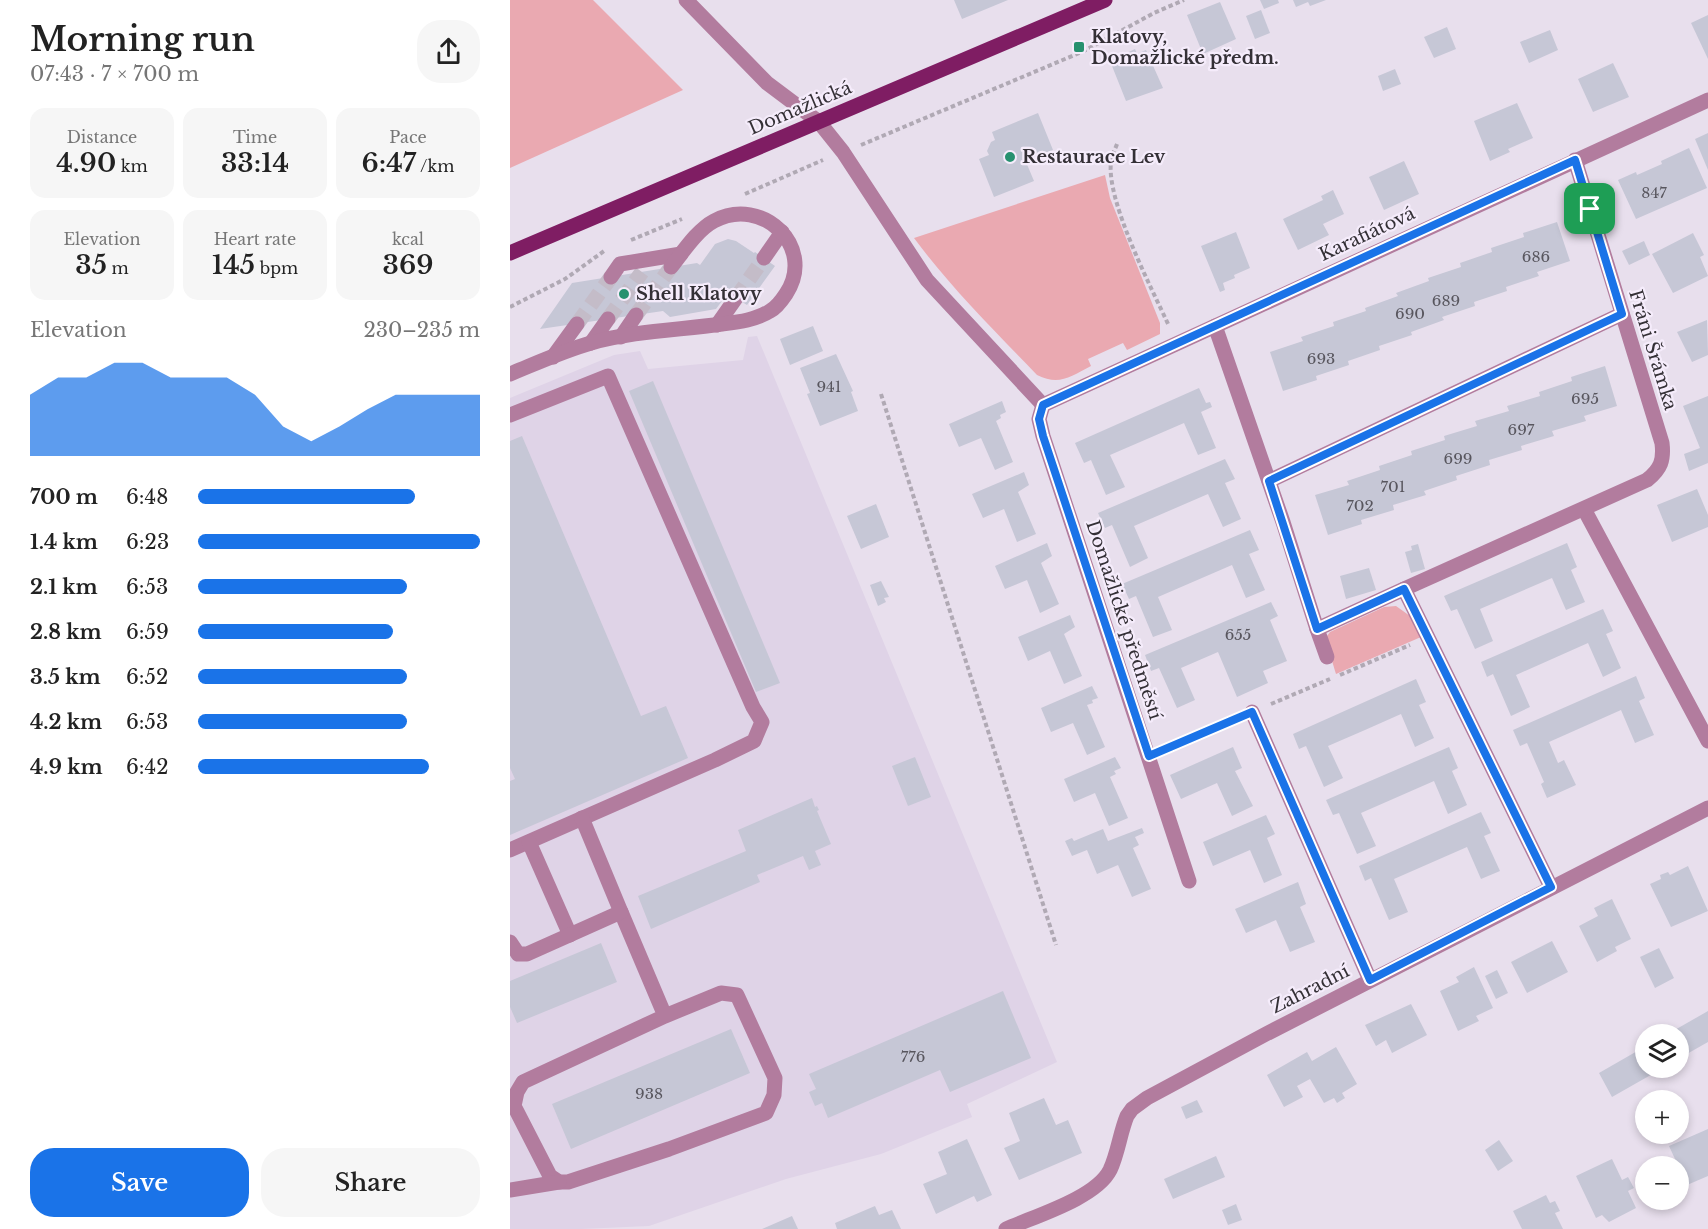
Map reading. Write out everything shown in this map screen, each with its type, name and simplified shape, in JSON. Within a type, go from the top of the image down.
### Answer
[{"type":"main road","name":"Domažlická","points":[[510,253],[1105,0]]},
{"type":"street","points":[[686,0],[767,83],[819,122],[843,152],[927,280],[1043,405]]},
{"type":"street","name":"Karafiátová","points":[[1043,405],[1708,99]]},
{"type":"street","name":"Fráni Šrámka","points":[[1575,160],[1664,455],[1657,473],[1647,480],[1584,509]]},
{"type":"street","points":[[510,374],[591,343],[747,320],[770,311],[786,294],[794,275],[794,256],[789,241],[779,228],[760,216],[738,214],[713,221],[694,238],[671,267]]},
{"type":"street","points":[[764,258],[782,232]]},
{"type":"street","points":[[610,277],[620,264],[681,254]]},
{"type":"street","points":[[642,272],[652,259]]},
{"type":"street","points":[[717,325],[736,298]]},
{"type":"street","points":[[1269,481],[1622,314]]},
{"type":"street","points":[[621,337],[636,315]]},
{"type":"street","points":[[591,343],[608,319]]},
{"type":"street","points":[[553,357],[577,324]]},
{"type":"street","points":[[1215,326],[1327,657]]},
{"type":"street","points":[[510,415],[608,376],[753,707],[762,722],[754,741],[510,850]]},
{"type":"street","name":"Domažlické předměstí","points":[[1043,405],[1039,419],[1043,436],[1189,881]]},
{"type":"street","points":[[1317,629],[1584,509],[1708,741]]},
{"type":"street","points":[[1404,589],[1551,887]]},
{"type":"street","points":[[1252,712],[1370,980]]},
{"type":"street","name":"Zahradní","points":[[1006,1229],[1087,1194],[1100,1183],[1111,1168],[1127,1116],[1138,1103],[1207,1064],[1708,808]]},
{"type":"street","points":[[582,818],[665,1016]]},
{"type":"street","points":[[529,842],[570,935]]},
{"type":"street","points":[[510,942],[518,954],[527,954],[621,912]]},
{"type":"street","points":[[510,1190],[568,1182],[669,1149],[766,1113],[774,1095],[775,1078],[737,995],[721,993],[665,1016],[523,1083],[517,1092],[514,1106],[550,1176],[559,1182]]},
{"type":"path","points":[[1117,144],[1110,162],[1114,190],[1124,223],[1176,344]]},
{"type":"path","points":[[880,394],[1056,945]]},
{"type":"path","points":[[1149,756],[1428,637]]},
{"type":"shaded area","points":[[510,0],[593,0],[683,90],[510,168]]},
{"type":"shaded area","points":[[1105,175],[1110,198],[1160,323],[1160,334],[1127,350],[1123,343],[1088,359],[1091,366],[1070,377],[1052,380],[1037,375],[973,308],[914,238]]},
{"type":"shaded area","points":[[757,336],[1057,1062],[967,1104],[972,1117],[881,1154],[786,1179],[649,1226],[510,1229],[510,398],[614,355],[640,351],[648,369],[743,360],[748,337]]},
{"type":"shaded area","points":[[1396,606],[1410,616],[1421,637],[1336,674],[1328,648],[1327,636],[1330,632],[1384,607]]},
{"type":"building","points":[[954,0],[1008,0],[962,19]]},
{"type":"building","points":[[1260,0],[1278,0],[1279,3],[1264,9]]},
{"type":"building","points":[[1293,0],[1326,0],[1310,6],[1308,2],[1296,7]]},
{"type":"building","points":[[1220,2],[1236,39],[1203,54],[1187,15]]},
{"type":"building","points":[[1261,10],[1270,33],[1255,39],[1246,16]]},
{"type":"building","points":[[1708,15],[1708,59],[1691,23]]},
{"type":"building","points":[[1447,27],[1456,49],[1434,58],[1424,37]]},
{"type":"building","points":[[1550,30],[1558,50],[1529,63],[1520,42]]},
{"type":"building","points":[[1135,49],[1137,54],[1146,50],[1163,88],[1126,101],[1110,61]]},
{"type":"building","points":[[1613,63],[1629,97],[1593,112],[1578,79]]},
{"type":"building","points":[[1395,69],[1401,84],[1383,91],[1378,76]]},
{"type":"building","points":[[1517,103],[1533,138],[1508,149],[1510,152],[1490,161],[1474,121]]},
{"type":"building","name":"Restaurace Lev","points":[[1038,113],[1053,150],[1026,162],[1034,181],[994,197],[979,159],[989,155],[987,151],[991,142],[995,140],[992,132]]},
{"type":"building","points":[[1708,133],[1708,170],[1695,139]]},
{"type":"building","points":[[1689,148],[1707,188],[1636,219],[1618,180],[1662,164],[1661,161]]},
{"type":"building","points":[[1404,161],[1419,194],[1384,210],[1369,177]]},
{"type":"building","points":[[1333,190],[1344,214],[1323,224],[1329,235],[1298,250],[1283,219],[1323,200],[1321,196]]},
{"type":"building","points":[[1557,222],[1570,261],[1537,272],[1539,276],[1506,287],[1507,291],[1474,302],[1475,306],[1442,317],[1444,320],[1411,332],[1412,335],[1379,346],[1380,350],[1348,361],[1349,365],[1316,376],[1317,380],[1283,391],[1270,352],[1303,341],[1301,337],[1334,326],[1333,322],[1366,311],[1365,308],[1398,296],[1396,293],[1429,281],[1428,278],[1461,267],[1460,263],[1492,252],[1491,248],[1524,237],[1523,233]]},
{"type":"building","points":[[1236,232],[1250,268],[1223,283],[1225,290],[1220,292],[1201,246]]},
{"type":"building","points":[[1693,233],[1704,255],[1700,257],[1708,276],[1673,293],[1652,254]]},
{"type":"building","points":[[728,239],[736,241],[775,266],[747,305],[728,293],[716,309],[670,317],[663,311],[540,329],[572,283],[697,263],[700,265],[715,244]]},
{"type":"building","points":[[1644,241],[1650,255],[1629,265],[1622,251]]},
{"type":"building","points":[[1707,320],[1708,355],[1692,362],[1677,332]]},
{"type":"building","points":[[813,326],[823,351],[790,365],[780,339]]},
{"type":"building","points":[[836,354],[853,391],[851,392],[858,411],[820,426],[807,394],[810,393],[800,368]]},
{"type":"building","points":[[1605,366],[1617,406],[1584,416],[1586,421],[1552,431],[1554,436],[1521,446],[1522,450],[1489,460],[1490,465],[1456,476],[1457,480],[1424,491],[1426,495],[1393,505],[1394,510],[1361,520],[1362,524],[1328,535],[1315,495],[1349,485],[1347,481],[1380,470],[1379,466],[1412,455],[1411,451],[1445,440],[1444,436],[1477,426],[1475,421],[1509,411],[1507,406],[1540,396],[1539,392],[1572,381],[1571,377]]},
{"type":"building","points":[[653,381],[780,683],[756,692],[629,391]]},
{"type":"building","points":[[1199,388],[1206,403],[1210,402],[1212,407],[1201,412],[1216,448],[1198,455],[1184,423],[1110,455],[1125,487],[1106,495],[1091,460],[1084,463],[1075,443]]},
{"type":"building","points":[[1708,396],[1708,463],[1689,471],[1684,454],[1700,448],[1683,406]]},
{"type":"building","points":[[1002,401],[1006,412],[996,421],[1013,462],[995,470],[981,438],[959,447],[949,424]]},
{"type":"building","points":[[522,436],[641,716],[666,706],[688,758],[510,835],[510,781],[515,779],[510,768],[510,441]]},
{"type":"building","points":[[1225,459],[1235,479],[1225,483],[1241,519],[1223,527],[1208,494],[1134,526],[1148,558],[1130,567],[1112,525],[1105,528],[1098,513]]},
{"type":"building","points":[[1024,472],[1029,485],[1018,492],[1036,534],[1017,542],[1004,509],[983,518],[972,494]]},
{"type":"building","points":[[1697,489],[1708,515],[1708,527],[1672,542],[1657,505]]},
{"type":"building","points":[[876,504],[889,537],[861,549],[847,516]]},
{"type":"building","points":[[1250,530],[1259,550],[1249,554],[1265,590],[1246,598],[1232,565],[1158,597],[1172,630],[1153,637],[1136,596],[1129,599],[1122,584]]},
{"type":"building","points":[[1047,543],[1052,556],[1041,563],[1059,604],[1040,613],[1027,580],[1005,589],[995,566]]},
{"type":"building","points":[[1567,543],[1577,567],[1571,570],[1585,602],[1566,610],[1552,578],[1480,609],[1493,641],[1475,649],[1457,609],[1451,611],[1444,596]]},
{"type":"building","points":[[1418,544],[1425,569],[1411,573],[1405,552],[1412,550],[1411,546]]},
{"type":"building","points":[[1369,568],[1376,590],[1346,599],[1340,576]]},
{"type":"building","points":[[881,581],[889,597],[884,598],[886,602],[878,606],[870,585]]},
{"type":"building","points":[[1271,602],[1278,616],[1270,620],[1287,661],[1263,671],[1268,683],[1237,697],[1218,652],[1181,668],[1195,700],[1177,708],[1159,668],[1151,671],[1145,655]]},
{"type":"building","points":[[1603,609],[1613,631],[1606,634],[1621,668],[1603,677],[1588,643],[1516,675],[1530,707],[1511,716],[1493,674],[1487,677],[1481,662]]},
{"type":"building","points":[[1070,615],[1075,627],[1064,634],[1082,676],[1064,684],[1050,651],[1028,661],[1018,637]]},
{"type":"building","points":[[1636,676],[1645,698],[1639,701],[1654,735],[1635,743],[1621,710],[1549,742],[1558,763],[1564,760],[1576,785],[1547,798],[1541,784],[1544,782],[1527,743],[1520,746],[1513,730]]},
{"type":"building","points":[[1416,679],[1426,702],[1419,705],[1434,738],[1415,747],[1401,714],[1328,746],[1343,778],[1324,787],[1306,746],[1299,749],[1293,734]]},
{"type":"building","points":[[1092,686],[1098,698],[1087,705],[1105,747],[1087,755],[1073,723],[1051,732],[1041,708]]},
{"type":"building","points":[[1233,747],[1242,768],[1235,771],[1253,806],[1232,816],[1217,783],[1181,799],[1170,775]]},
{"type":"building","points":[[1449,747],[1458,768],[1452,771],[1467,805],[1448,814],[1434,781],[1361,813],[1376,846],[1357,854],[1339,813],[1333,815],[1326,800]]},
{"type":"building","points":[[915,757],[931,797],[908,806],[892,766]]},
{"type":"building","points":[[1115,757],[1121,768],[1114,771],[1116,774],[1110,777],[1128,818],[1109,826],[1095,793],[1074,802],[1064,779]]},
{"type":"building","points":[[812,798],[815,807],[817,806],[819,810],[817,811],[831,844],[815,851],[821,865],[809,870],[803,856],[757,875],[760,882],[651,929],[638,896],[746,851],[738,830]]},
{"type":"building","points":[[1481,812],[1491,833],[1484,836],[1500,871],[1481,879],[1467,847],[1394,879],[1408,912],[1389,920],[1371,878],[1365,881],[1359,866]]},
{"type":"building","points":[[1266,815],[1275,834],[1267,838],[1282,875],[1264,883],[1250,850],[1213,866],[1203,842]]},
{"type":"building","points":[[1142,828],[1144,833],[1135,837],[1139,845],[1133,848],[1151,889],[1132,897],[1118,865],[1097,874],[1087,850],[1072,856],[1065,841],[1072,838],[1074,841],[1103,829],[1108,841]]},
{"type":"building","points":[[1688,866],[1708,911],[1671,927],[1650,884],[1661,879],[1660,875],[1668,872],[1670,875]]},
{"type":"building","points":[[1298,882],[1306,904],[1300,907],[1315,942],[1290,952],[1276,920],[1246,933],[1235,909]]},
{"type":"building","points":[[1612,899],[1631,939],[1615,947],[1617,951],[1597,962],[1579,926],[1598,916],[1594,908]]},
{"type":"building","points":[[1552,941],[1568,972],[1527,993],[1511,962]]},
{"type":"building","points":[[601,943],[617,982],[517,1023],[510,1007],[510,981]]},
{"type":"building","points":[[1659,948],[1674,978],[1655,988],[1640,957]]},
{"type":"building","points":[[1474,967],[1493,1008],[1476,1016],[1479,1021],[1458,1031],[1440,991],[1459,982],[1456,977]]},
{"type":"building","points":[[1497,970],[1508,993],[1496,999],[1485,976]]},
{"type":"building","points":[[1003,991],[1031,1058],[950,1092],[940,1070],[828,1118],[822,1103],[815,1106],[809,1092],[816,1089],[809,1074]]},
{"type":"building","points":[[1411,1004],[1427,1035],[1392,1053],[1386,1040],[1376,1046],[1365,1025]]},
{"type":"building","points":[[1708,1011],[1708,1042],[1689,1053],[1689,1024],[1685,1024]]},
{"type":"building","points":[[731,1029],[750,1073],[571,1149],[552,1104]]},
{"type":"building","points":[[1336,1047],[1357,1084],[1342,1093],[1345,1098],[1337,1103],[1334,1098],[1324,1103],[1310,1079],[1297,1086],[1303,1097],[1284,1107],[1267,1075],[1307,1052],[1312,1061]]},
{"type":"building","points":[[1635,1052],[1635,1078],[1645,1078],[1612,1097],[1599,1073]]},
{"type":"building","points":[[1044,1098],[1056,1125],[1068,1120],[1082,1153],[1019,1180],[1004,1148],[1020,1141],[1009,1113]]},
{"type":"building","points":[[1197,1100],[1203,1112],[1186,1119],[1181,1107]]},
{"type":"building","points":[[1708,1129],[1708,1176],[1689,1184],[1689,1156],[1674,1156],[1669,1146],[1689,1144],[1689,1137]]},
{"type":"building","points":[[967,1139],[992,1195],[977,1202],[974,1196],[936,1214],[923,1184],[947,1174],[938,1152]]},
{"type":"building","points":[[1499,1140],[1513,1161],[1498,1171],[1485,1150]]},
{"type":"building","points":[[1216,1156],[1225,1177],[1173,1199],[1164,1179]]},
{"type":"building","points":[[1612,1159],[1622,1180],[1628,1177],[1634,1188],[1628,1191],[1635,1209],[1609,1222],[1602,1215],[1596,1218],[1576,1176]]},
{"type":"building","points":[[1546,1195],[1550,1203],[1555,1201],[1560,1211],[1555,1213],[1563,1229],[1522,1229],[1513,1211]]},
{"type":"building","points":[[1236,1204],[1242,1220],[1228,1225],[1222,1210]]},
{"type":"building","points":[[875,1206],[879,1215],[892,1210],[901,1229],[837,1229],[835,1223]]},
{"type":"building","points":[[792,1216],[798,1229],[762,1229]]},
{"type":"tunnel","points":[[736,298],[764,258]]},
{"type":"tunnel","points":[[636,315],[671,267]]},
{"type":"tunnel","points":[[608,319],[642,272]]},
{"type":"tunnel","points":[[577,324],[611,277]]},
{"type":"place","name":"Klatovy, Domažlické předm.","points":[[1079,47]]},
{"type":"place","name":"Restaurace Lev","points":[[1010,157]]},
{"type":"place","name":"Shell Klatovy","points":[[624,294]]},
{"type":"route","points":[[1575,160],[1590,209],[1622,314],[1269,481],[1317,629],[1404,589],[1551,887],[1370,980],[1252,712],[1149,756],[1039,419],[1043,405],[1575,160]]}]
